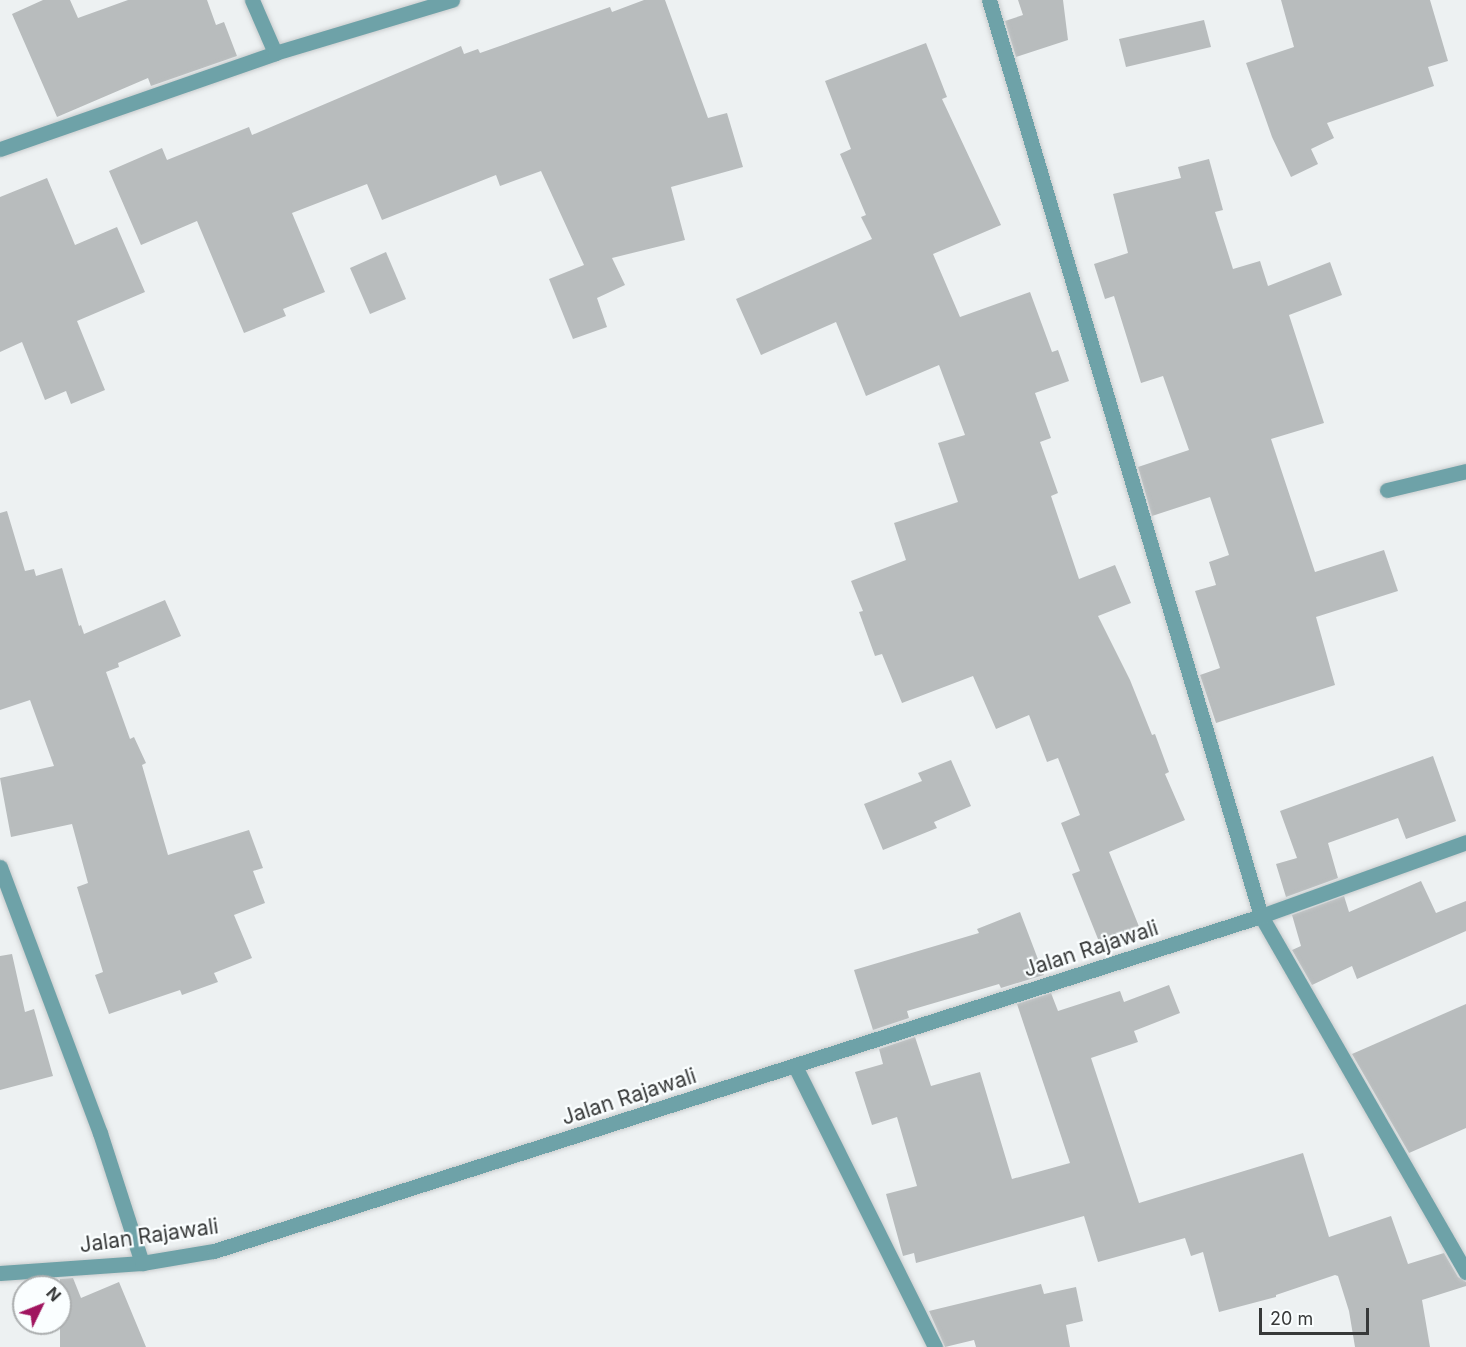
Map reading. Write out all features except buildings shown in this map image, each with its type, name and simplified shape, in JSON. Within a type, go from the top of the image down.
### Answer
[{"type":"street","points":[[252,0],[275,53]]},
{"type":"street","points":[[0,149],[275,53],[452,0]]},
{"type":"street","points":[[989,0],[1261,916],[1466,1272]]},
{"type":"street","points":[[1387,490],[1466,471]]},
{"type":"street","name":"Jalan Rajawali","points":[[0,1274],[142,1263],[214,1251],[1261,916],[1466,842]]},
{"type":"street","points":[[0,867],[100,1133],[142,1263]]},
{"type":"street","points":[[795,1066],[935,1347]]}]
